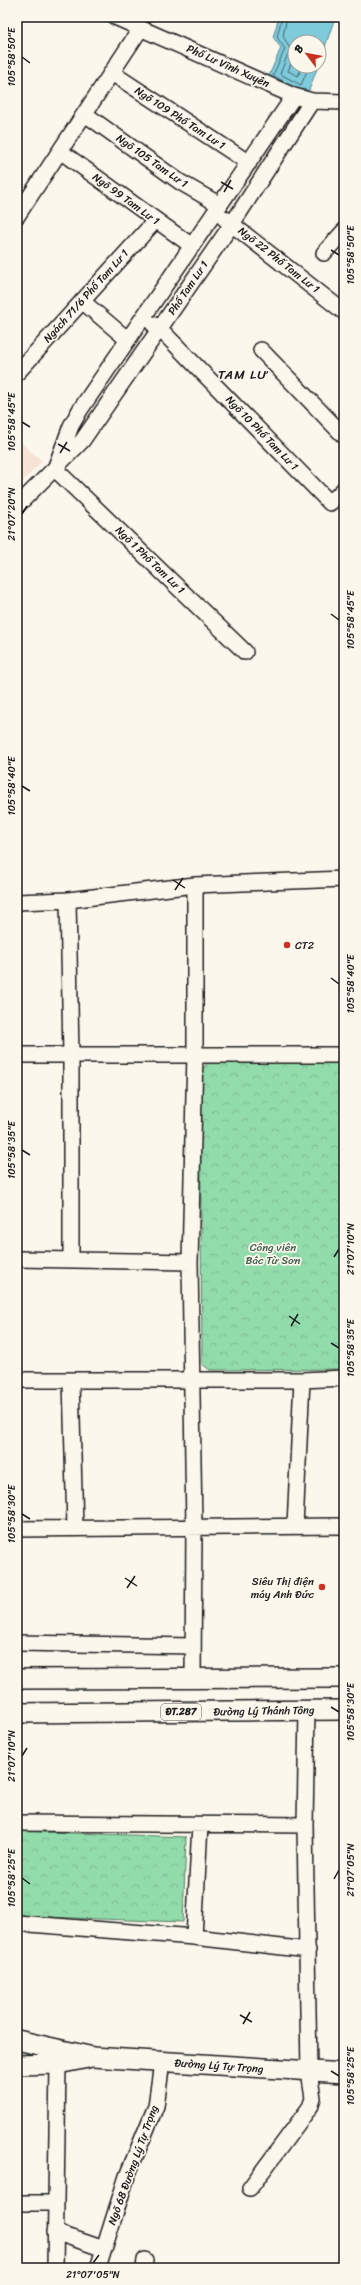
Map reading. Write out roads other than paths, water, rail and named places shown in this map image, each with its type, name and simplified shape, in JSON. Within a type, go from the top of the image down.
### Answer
[{"type":"main road","points":[[17,1679],[344,1678]]},
{"type":"main road","name":"Đường Lý Thánh Tông","points":[[17,1712],[344,1710]]},
{"type":"main road","name":"Đường Lý Tự Trọng","points":[[17,2040],[93,2057],[344,2074]]},
{"type":"main road","name":"Đường Lý Tự Trọng","points":[[17,2065],[58,2064],[93,2057]]},
{"type":"street","name":"Phố Lư Vĩnh Xuyên","points":[[115,17],[294,96],[312,101],[344,102]]},
{"type":"street","points":[[17,216],[141,28]]},
{"type":"street","name":"Ngõ 109 Phố Tam Lư 1","points":[[112,73],[249,163]]},
{"type":"street","name":"Phố Tam Lư 1","points":[[55,469],[71,426],[80,410],[294,96]]},
{"type":"street","name":"Phố Tam Lư 1","points":[[17,506],[82,441],[232,224],[312,101]]},
{"type":"street","name":"Ngõ 105 Tam Lư 1","points":[[85,114],[218,208],[232,224]]},
{"type":"street","name":"Ngõ 99 Tam Lư 1","points":[[60,151],[192,246]]},
{"type":"street","name":"Ngách 71/6 Phố Tam Lư 1","points":[[17,373],[156,220]]},
{"type":"street","name":"Ngõ 22 Phố Tam Lư 1","points":[[232,224],[344,312]]},
{"type":"street","points":[[324,253],[344,231]]},
{"type":"street","points":[[82,301],[128,340]]},
{"type":"street","name":"Ngõ 10 Phố Tam Lư 1","points":[[143,318],[160,329],[330,503],[344,489]]},
{"type":"street","points":[[261,350],[344,436]]},
{"type":"street","name":"Ngõ 1 Phố Tam Lư 1","points":[[55,469],[246,652]]},
{"type":"street","points":[[17,902],[68,900],[195,885],[344,879]]},
{"type":"street","points":[[193,1678],[194,1528],[190,1262],[195,1053],[195,885]]},
{"type":"street","points":[[68,900],[71,1055],[70,1258]]},
{"type":"street","points":[[17,1055],[195,1053],[344,1055]]},
{"type":"street","points":[[17,1259],[70,1258],[190,1262]]},
{"type":"street","points":[[17,1380],[302,1380],[344,1378]]},
{"type":"street","points":[[296,1526],[302,1380]]},
{"type":"street","points":[[71,1381],[75,1528]]},
{"type":"street","points":[[17,1529],[344,1526]]},
{"type":"street","points":[[17,1642],[193,1646]]},
{"type":"street","points":[[250,2188],[310,2107],[313,2098],[309,2072],[305,1825],[307,1710]]},
{"type":"street","points":[[17,1823],[305,1825]]},
{"type":"street","points":[[194,1937],[200,1825]]},
{"type":"street","points":[[17,1923],[194,1937],[308,1950]]},
{"type":"street","name":"Ngõ 68 Đường Lý Tự Trọng","points":[[98,2268],[127,2176],[156,2106],[162,2062]]},
{"type":"street","points":[[54,2268],[58,2064]]},
{"type":"street","points":[[17,2203],[56,2202]]},
{"type":"street","points":[[55,2232],[104,2249]]},
{"type":"water","points":[[279,17],[335,17],[327,41],[327,34],[287,34],[287,74],[315,74],[306,98],[268,78],[281,48],[273,37]]},
{"type":"place","name":"CT2","points":[[287,945]]},
{"type":"place","name":"Siêu Thị điện máy Anh Đức","points":[[322,1587]]},
{"type":"district","name":"TAM LƯ","points":[[243,374]]},
{"type":"park label","name":"Công viên Bắc Từ Sơn","points":[[273,1253]]}]
